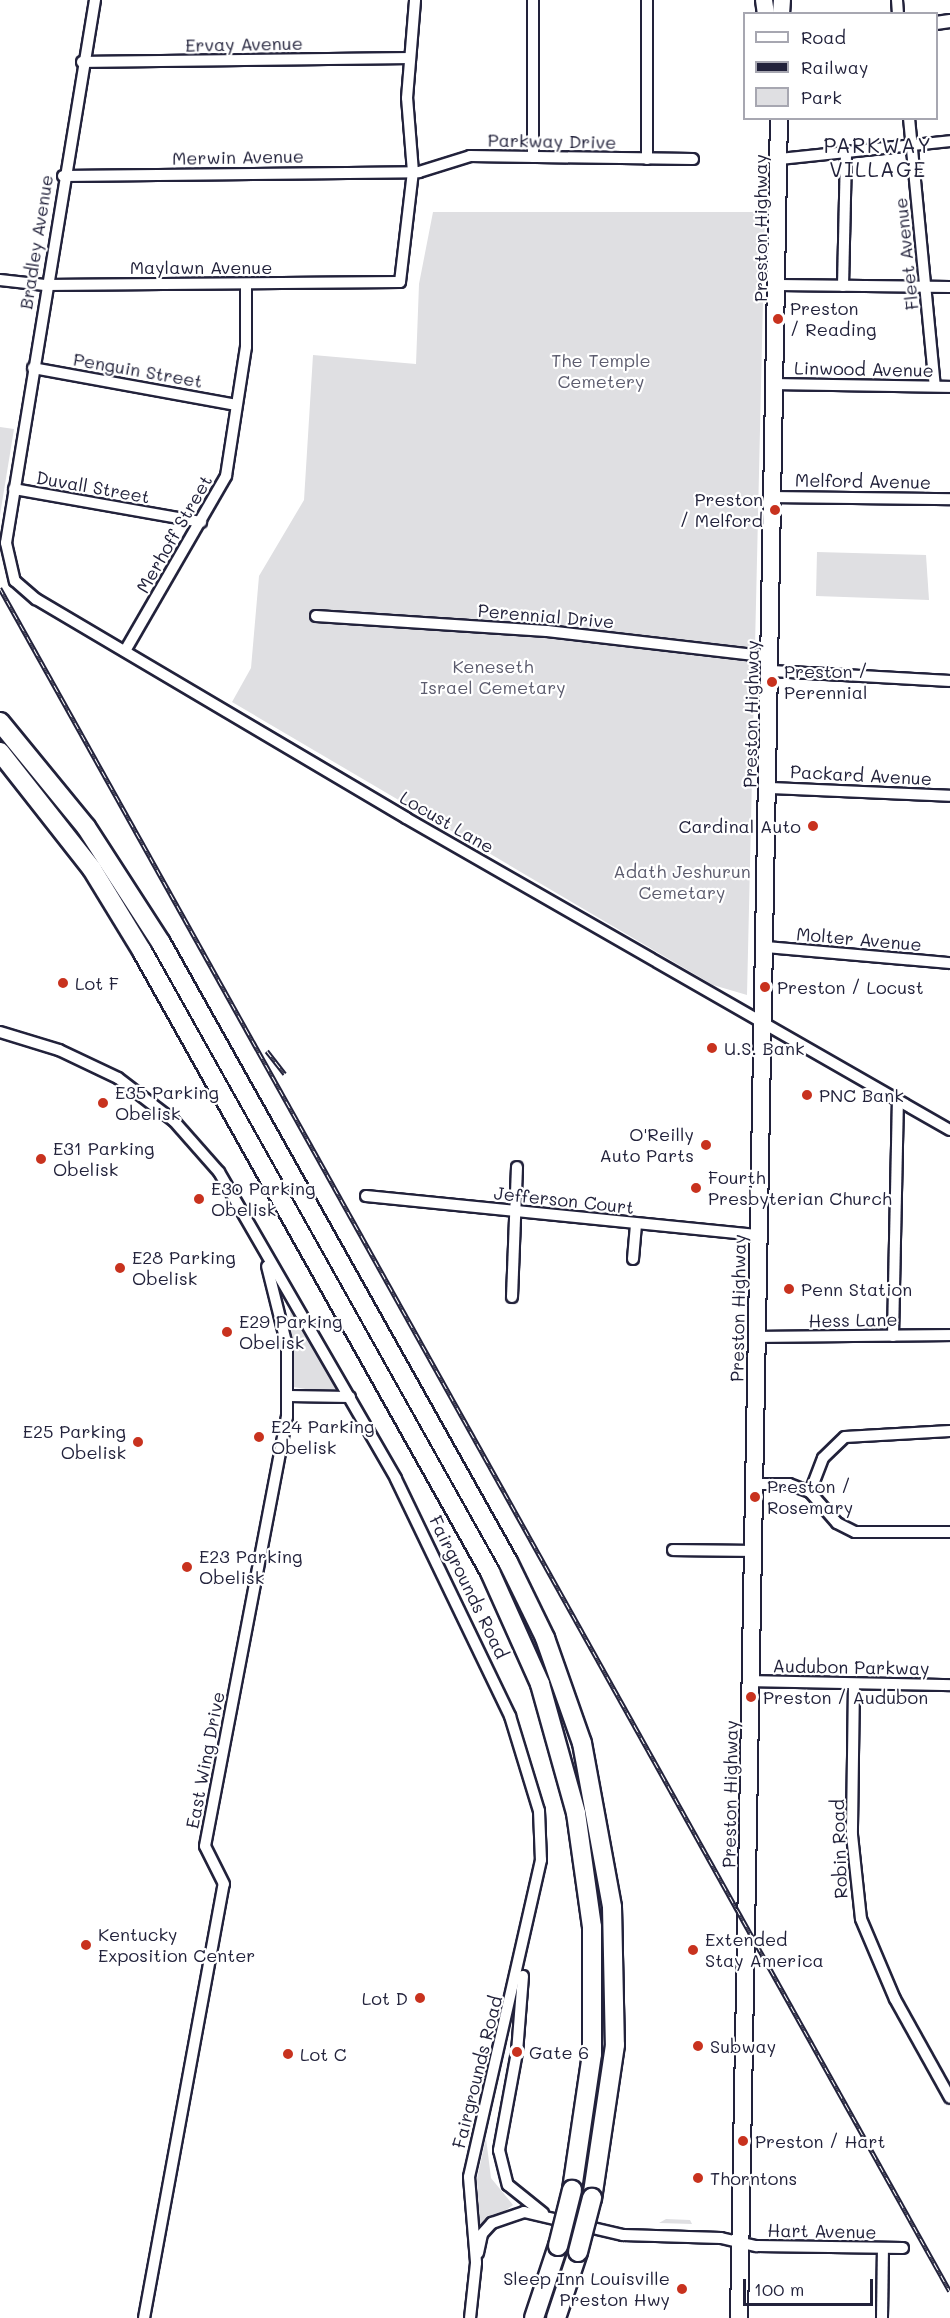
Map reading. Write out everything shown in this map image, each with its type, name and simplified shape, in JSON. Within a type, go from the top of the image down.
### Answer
[{"type":"highway","points":[[0,722],[86,827],[161,943],[508,1562],[550,1649],[587,1763],[612,1907],[615,2045],[592,2198],[578,2252],[556,2318]]},
{"type":"highway","points":[[0,752],[92,869],[142,951],[468,1532],[532,1664],[572,1791],[592,1927],[592,2054],[572,2190],[558,2246],[534,2318]]},
{"type":"main road","name":"Preston Highway","points":[[740,2318],[757,1337],[779,285],[779,120]]},
{"type":"street","name":"Bradley Avenue","points":[[14,489],[45,285],[94,0]]},
{"type":"street","points":[[413,172],[408,58],[415,0]]},
{"type":"street","points":[[533,0],[533,157]]},
{"type":"street","points":[[647,0],[647,159]]},
{"type":"street","name":"Ervay Avenue","points":[[82,62],[408,58]]},
{"type":"street","name":"Fleet Avenue","points":[[909,120],[935,386]]},
{"type":"street","points":[[780,159],[950,141]]},
{"type":"street","points":[[843,286],[846,153]]},
{"type":"street","name":"Parkway Drive","points":[[413,172],[470,156],[693,159]]},
{"type":"street","name":"Merwin Avenue","points":[[63,176],[413,172]]},
{"type":"street","name":"Maylawn Avenue","points":[[0,280],[45,285],[246,285],[402,280],[413,172]]},
{"type":"street","name":"Merhoff Street","points":[[125,651],[226,476],[246,347],[246,285]]},
{"type":"street","points":[[779,285],[950,287]]},
{"type":"street","name":"Penguin Street","points":[[33,368],[236,405]]},
{"type":"street","name":"Linwood Avenue","points":[[777,384],[950,387]]},
{"type":"street","name":"Duvall Street","points":[[14,489],[201,522]]},
{"type":"street","name":"Locust Lane","points":[[14,489],[5,553],[15,581],[125,651],[950,1130]]},
{"type":"street","name":"Melford Avenue","points":[[775,497],[950,500]]},
{"type":"street","name":"Perennial Drive","points":[[315,616],[547,631],[772,664],[950,681]]},
{"type":"street","name":"Packard Avenue","points":[[770,788],[950,796]]},
{"type":"street","name":"Molter Avenue","points":[[766,947],[950,963]]},
{"type":"street","name":"Fairgrounds Road","points":[[0,1032],[76,1057],[153,1102],[219,1172],[258,1243],[350,1397],[458,1598],[499,1686],[533,1784],[540,1860],[526,1942],[469,2177],[476,2263],[470,2318]]},
{"type":"street","points":[[893,1336],[898,1099]]},
{"type":"street","points":[[512,1297],[517,1167]]},
{"type":"street","name":"Jefferson Court","points":[[366,1196],[759,1235]]},
{"type":"street","points":[[633,1259],[636,1224]]},
{"type":"street","name":"East Wing Drive","points":[[144,2318],[224,1884],[205,1846],[289,1396],[282,1317],[258,1243]]},
{"type":"street","name":"Hess Lane","points":[[757,1337],[950,1335]]},
{"type":"street","points":[[289,1396],[350,1397]]},
{"type":"street","points":[[810,1492],[823,1458],[845,1437],[950,1431]]},
{"type":"street","points":[[755,1484],[789,1484],[810,1492],[837,1523],[855,1532],[950,1532]]},
{"type":"street","points":[[673,1550],[753,1551]]},
{"type":"street","name":"Audubon Parkway","points":[[751,1681],[950,1685]]},
{"type":"street","name":"Robin Road","points":[[854,1684],[852,1835],[857,1904],[876,1959],[947,2085],[950,2098]]},
{"type":"street","points":[[526,1942],[517,2052],[499,2150],[508,2185],[544,2213]]},
{"type":"street","points":[[476,2263],[482,2234],[492,2223],[515,2212],[544,2213]]},
{"type":"street","name":"Hart Avenue","points":[[544,2213],[623,2235],[903,2248]]},
{"type":"street","points":[[882,2318],[883,2248]]},
{"type":"green space","points":[[433,212],[765,212],[747,995],[713,985],[232,702],[251,668],[259,576],[304,500],[313,355],[416,364],[419,284]]},
{"type":"green space","points":[[0,427],[14,429],[0,515]]},
{"type":"green space","points":[[817,552],[926,555],[929,600],[816,596]]},
{"type":"green space","points":[[290,1308],[337,1391],[334,1394],[294,1387]]},
{"type":"green space","points":[[486,2138],[491,2178],[513,2205],[480,2229],[477,2179]]},
{"type":"green space","points":[[666,2219],[690,2220],[692,2224],[659,2223]]},
{"type":"railway","points":[[0,588],[950,2291]]},
{"type":"railway","points":[[267,1051],[285,1074]]},
{"type":"place","name":"Preston / Reading","points":[[778,319]]},
{"type":"place","name":"Preston / Melford","points":[[775,510]]},
{"type":"place","name":"Preston / Perennial","points":[[772,682]]},
{"type":"place","name":"Cardinal Auto","points":[[813,826]]},
{"type":"place","name":"Lot F","points":[[63,983]]},
{"type":"place","name":"Preston / Locust","points":[[765,987]]},
{"type":"place","name":"U.S. Bank","points":[[712,1048]]},
{"type":"place","name":"PNC Bank","points":[[807,1095]]},
{"type":"place","name":"E35 Parking Obelisk","points":[[103,1103]]},
{"type":"place","name":"O'Reilly Auto Parts","points":[[706,1145]]},
{"type":"place","name":"E31 Parking Obelisk","points":[[41,1159]]},
{"type":"place","name":"Fourth Presbyterian Church","points":[[696,1188]]},
{"type":"place","name":"E30 Parking Obelisk","points":[[199,1199]]},
{"type":"place","name":"E28 Parking Obelisk","points":[[120,1268]]},
{"type":"place","name":"Penn Station","points":[[789,1289]]},
{"type":"place","name":"E29 Parking Obelisk","points":[[227,1332]]},
{"type":"place","name":"E24 Parking Obelisk","points":[[259,1437]]},
{"type":"place","name":"E25 Parking Obelisk","points":[[138,1442]]},
{"type":"place","name":"Preston / Rosemary","points":[[755,1497]]},
{"type":"place","name":"E23 Parking Obelisk","points":[[187,1567]]},
{"type":"place","name":"Preston / Audubon","points":[[751,1697]]},
{"type":"place","name":"Kentucky Exposition Center","points":[[86,1945]]},
{"type":"place","name":"Extended Stay America","points":[[693,1950]]},
{"type":"place","name":"Lot D","points":[[420,1998]]},
{"type":"place","name":"Subway","points":[[698,2046]]},
{"type":"place","name":"Gate 6","points":[[517,2052]]},
{"type":"place","name":"Lot C","points":[[288,2054]]},
{"type":"place","name":"Preston / Hart","points":[[743,2141]]},
{"type":"place","name":"Thorntons","points":[[698,2178]]},
{"type":"place","name":"Sleep Inn Louisville Preston Hwy","points":[[682,2289]]},
{"type":"district","name":"PARKWAY VILLAGE","points":[[878,157]]},
{"type":"park label","name":"The Temple Cemetery","points":[[601,371]]},
{"type":"park label","name":"Keneseth Israel Cemetary","points":[[493,677]]},
{"type":"park label","name":"Adath Jeshurun Cemetary","points":[[682,882]]}]
